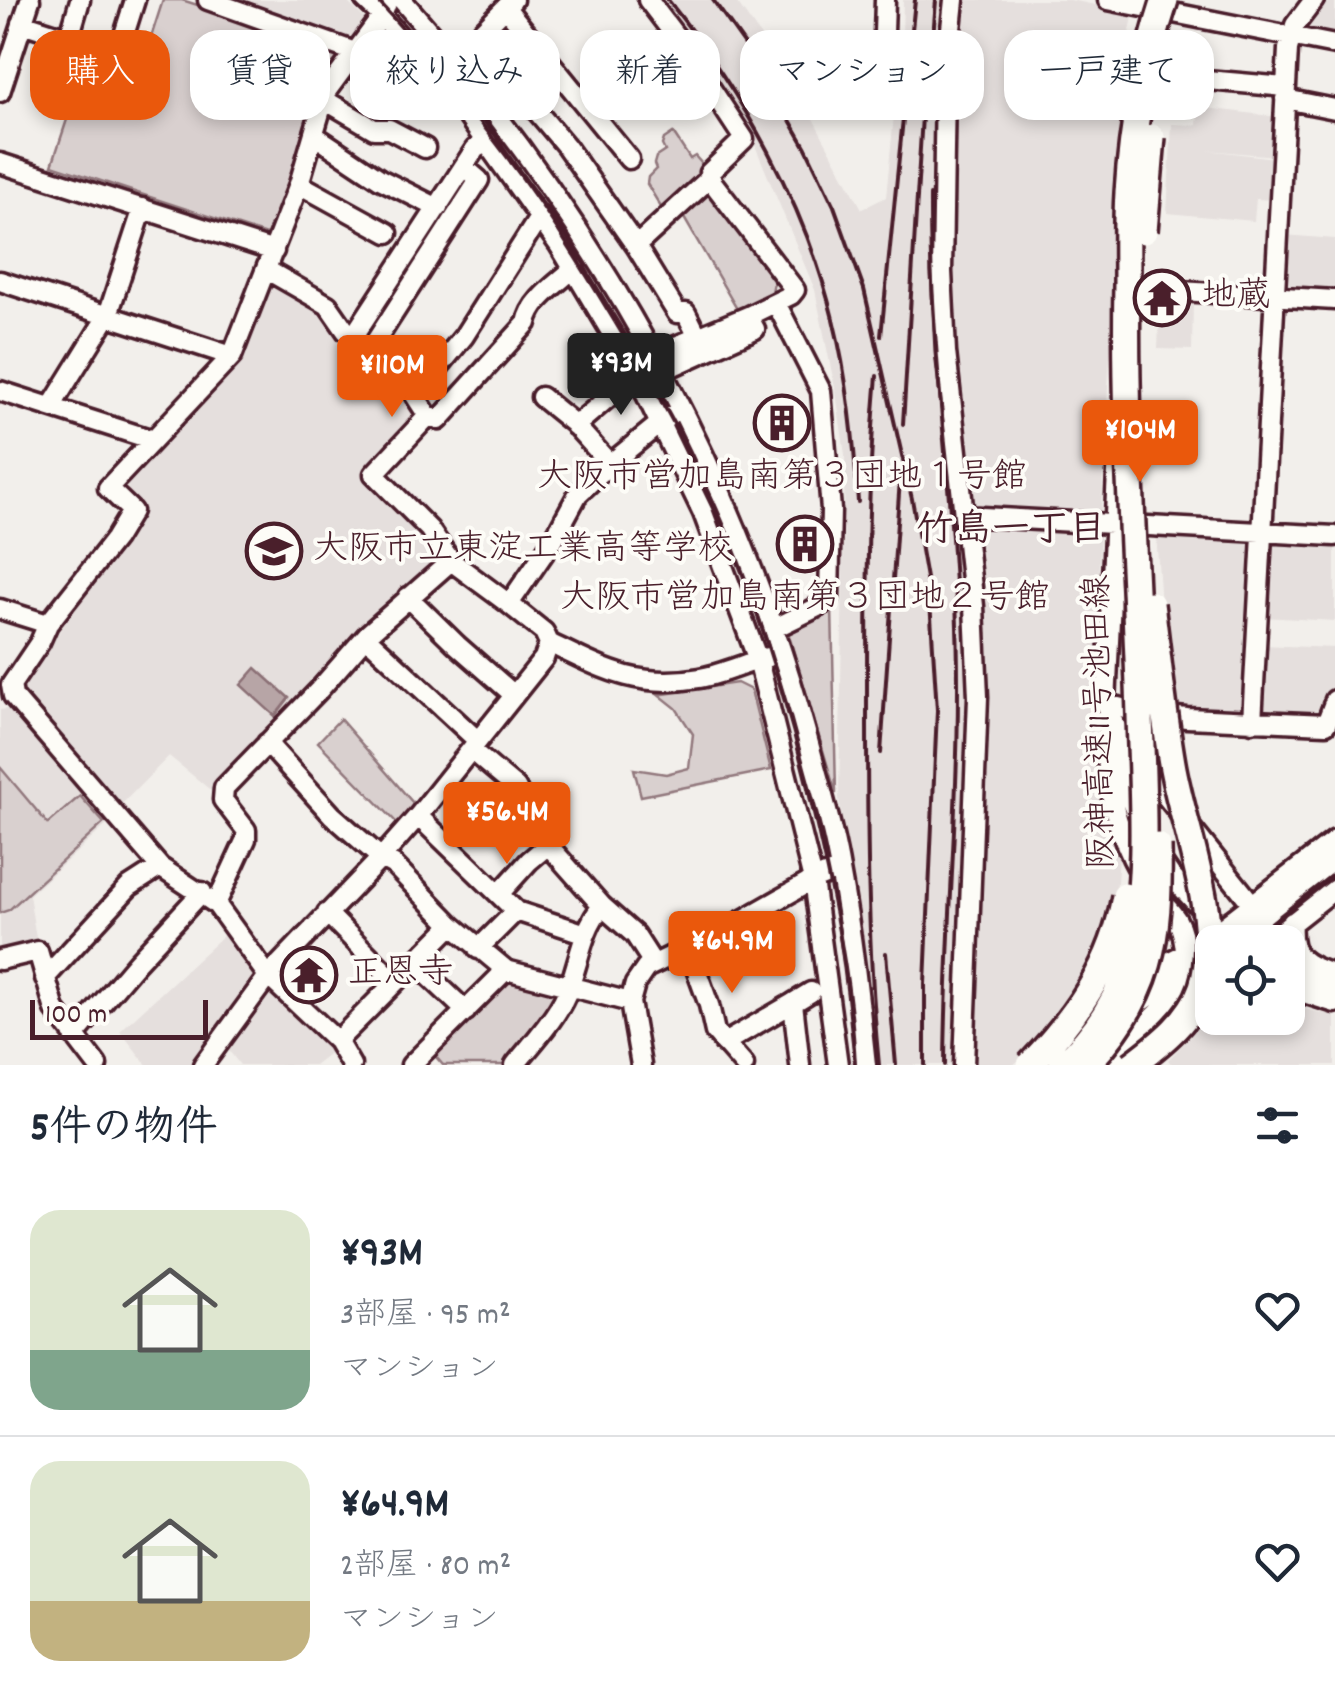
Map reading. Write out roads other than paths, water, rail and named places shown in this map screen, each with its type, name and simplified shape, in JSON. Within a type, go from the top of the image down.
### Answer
[{"type":"highway","name":"阪神高速11号池田線","points":[[1086,1065],[1132,1006],[1156,932],[1158,838],[1142,273],[1146,196],[1161,81],[1182,0]]},
{"type":"highway","name":"阪神高速11号池田線","points":[[1062,1065],[1084,1043],[1124,978],[1136,929],[1141,874],[1138,634],[1123,530],[1128,193],[1156,3]]},
{"type":"highway","points":[[1027,1065],[1086,998],[1116,936],[1126,891],[1127,624],[1123,530]]},
{"type":"highway","points":[[1132,1065],[1188,1016],[1202,987],[1209,950],[1203,896],[1172,764],[1151,604]]},
{"type":"main road","points":[[1254,925],[1335,856]]},
{"type":"main road","points":[[1256,925],[1335,874]]},
{"type":"main road","points":[[1041,1065],[1170,982],[1195,960]]},
{"type":"main road","points":[[1108,1065],[1195,983]]},
{"type":"street","points":[[0,92],[7,48],[30,0]]},
{"type":"street","points":[[71,30],[80,0]]},
{"type":"street","points":[[126,30],[135,0]]},
{"type":"street","points":[[208,0],[350,50]]},
{"type":"street","points":[[365,0],[385,8],[402,30]]},
{"type":"street","points":[[402,0],[429,30]]},
{"type":"street","points":[[575,426],[636,374],[796,290],[712,182],[710,172],[744,138],[648,0]]},
{"type":"street","points":[[884,30],[885,0]]},
{"type":"street","points":[[954,0],[945,87],[942,272],[946,352],[974,606],[978,697],[964,1065]]},
{"type":"street","points":[[1108,0],[1156,3],[1335,45]]},
{"type":"street","points":[[1252,722],[1288,49],[1295,26],[1314,0]]},
{"type":"street","points":[[1150,30],[1156,3]]},
{"type":"street","points":[[483,30],[509,4],[629,159]]},
{"type":"street","points":[[370,30],[385,8]]},
{"type":"street","points":[[22,22],[46,30]]},
{"type":"street","points":[[330,89],[350,59]]},
{"type":"street","points":[[1214,84],[1285,93],[1335,110]]},
{"type":"street","points":[[330,103],[374,129],[389,129],[425,148]]},
{"type":"street","points":[[318,120],[299,184],[232,356],[108,488],[132,512],[48,624],[6,698],[160,866],[209,898],[268,976],[337,1042],[352,1065]]},
{"type":"street","points":[[471,120],[574,268],[636,374],[703,512],[758,660],[813,880],[838,1065]]},
{"type":"street","points":[[500,120],[600,260],[682,408],[748,554],[797,696],[840,869],[866,1065]]},
{"type":"street","points":[[544,120],[636,246],[677,313],[686,313],[703,340]]},
{"type":"street","points":[[1137,120],[1128,288],[1123,530],[1106,704],[1109,788],[1122,831],[1145,882],[1182,926],[1185,954]]},
{"type":"street","points":[[314,135],[380,179],[438,208]]},
{"type":"street","points":[[353,338],[475,148],[487,142]]},
{"type":"street","points":[[0,163],[274,251]]},
{"type":"street","points":[[370,350],[479,180],[464,167]]},
{"type":"street","points":[[636,246],[711,177]]},
{"type":"street","points":[[299,184],[388,232]]},
{"type":"street","points":[[51,407],[108,315],[143,208]]},
{"type":"street","points":[[415,396],[464,336],[540,216]]},
{"type":"street","points":[[266,270],[328,304],[353,338],[403,377],[428,416],[439,420],[527,323],[534,304],[574,268]]},
{"type":"street","points":[[0,281],[232,356]]},
{"type":"street","points":[[1128,288],[1335,300]]},
{"type":"street","points":[[775,628],[829,598],[831,510],[821,391],[776,303]]},
{"type":"street","points":[[0,391],[153,440]]},
{"type":"street","points":[[541,396],[610,464]]},
{"type":"street","points":[[510,604],[578,494],[660,422],[682,408]]},
{"type":"street","points":[[203,1065],[268,976],[418,816],[548,652],[544,632],[450,561],[429,529],[374,474],[428,416]]},
{"type":"street","points":[[964,516],[1123,530],[1335,536]]},
{"type":"street","points":[[74,1036],[136,962],[209,898],[246,839],[246,830],[223,800],[224,788],[366,636],[450,561]]},
{"type":"street","points":[[408,597],[514,695]]},
{"type":"street","points":[[0,610],[48,624]]},
{"type":"street","points":[[366,636],[516,788],[548,845],[602,906],[635,935],[654,963]]},
{"type":"street","points":[[549,643],[612,673],[656,682],[702,678],[783,654]]},
{"type":"street","points":[[1106,704],[1146,714],[1331,729],[1335,700]]},
{"type":"street","points":[[1106,704],[1122,779],[1151,846],[1197,905],[1238,925]]},
{"type":"street","points":[[1106,704],[1119,733],[1245,925]]},
{"type":"street","points":[[268,744],[332,814],[394,865],[452,925],[506,970],[630,1002]]},
{"type":"street","points":[[418,816],[516,910],[586,934]]},
{"type":"street","points":[[1253,925],[1335,840]]},
{"type":"street","points":[[500,893],[548,845]]},
{"type":"street","points":[[45,978],[128,888],[160,866]]},
{"type":"street","points":[[641,1065],[630,1002],[640,974],[654,963],[840,869]]},
{"type":"street","points":[[1276,925],[1292,922],[1335,889]]},
{"type":"street","points":[[514,1065],[564,1000],[586,934],[602,906]]},
{"type":"street","points":[[478,949],[516,910]]},
{"type":"street","points":[[327,913],[394,981]]},
{"type":"street","points":[[1292,922],[1291,936],[1297,955],[1315,968],[1335,975]]},
{"type":"street","points":[[337,1042],[452,925]]},
{"type":"street","points":[[688,947],[710,1005],[715,1032],[744,1065]]},
{"type":"street","points":[[0,960],[38,951],[55,1010],[96,1065]]},
{"type":"street","points":[[1027,1065],[1109,995],[1195,951]]},
{"type":"street","points":[[414,962],[466,1010]]},
{"type":"street","points":[[410,1065],[506,970]]},
{"type":"street","points":[[1305,978],[1335,988]]},
{"type":"street","points":[[724,1043],[812,992]]},
{"type":"street","points":[[1305,993],[1335,1003]]},
{"type":"street","points":[[793,1004],[800,1065]]},
{"type":"street","points":[[1143,1065],[1185,1031],[1195,1018]]},
{"type":"railway","points":[[377,0],[484,127],[553,223],[658,394],[719,516],[765,638],[808,788],[841,941],[855,1065]]},
{"type":"railway","points":[[668,0],[745,111],[806,233],[843,364],[858,502]]},
{"type":"railway","points":[[713,0],[755,59],[834,206],[864,289],[912,499],[930,601],[937,710],[925,1065]]},
{"type":"railway","points":[[881,336],[915,0]]},
{"type":"railway","points":[[934,30],[936,0]]},
{"type":"railway","points":[[903,424],[922,120]]},
{"type":"railway","points":[[930,195],[933,297],[958,661],[945,1065]]},
{"type":"railway","points":[[877,376],[868,540],[867,750],[870,930],[879,1065]]},
{"type":"railway","points":[[881,753],[900,479]]},
{"type":"railway","points":[[886,953],[896,1065]]},
{"type":"place","name":"地蔵","points":[[1162,298]]},
{"type":"place","name":"大阪市営加島南第３団地１号館","points":[[782,423]]},
{"type":"place","name":"大阪市営加島南第３団地２号館","points":[[805,544]]},
{"type":"place","name":"大阪市立東淀工業高等学校","points":[[274,551]]},
{"type":"place","name":"正恩寺","points":[[309,975]]},
{"type":"district","name":"竹島一丁目","points":[[1011,532]]}]
